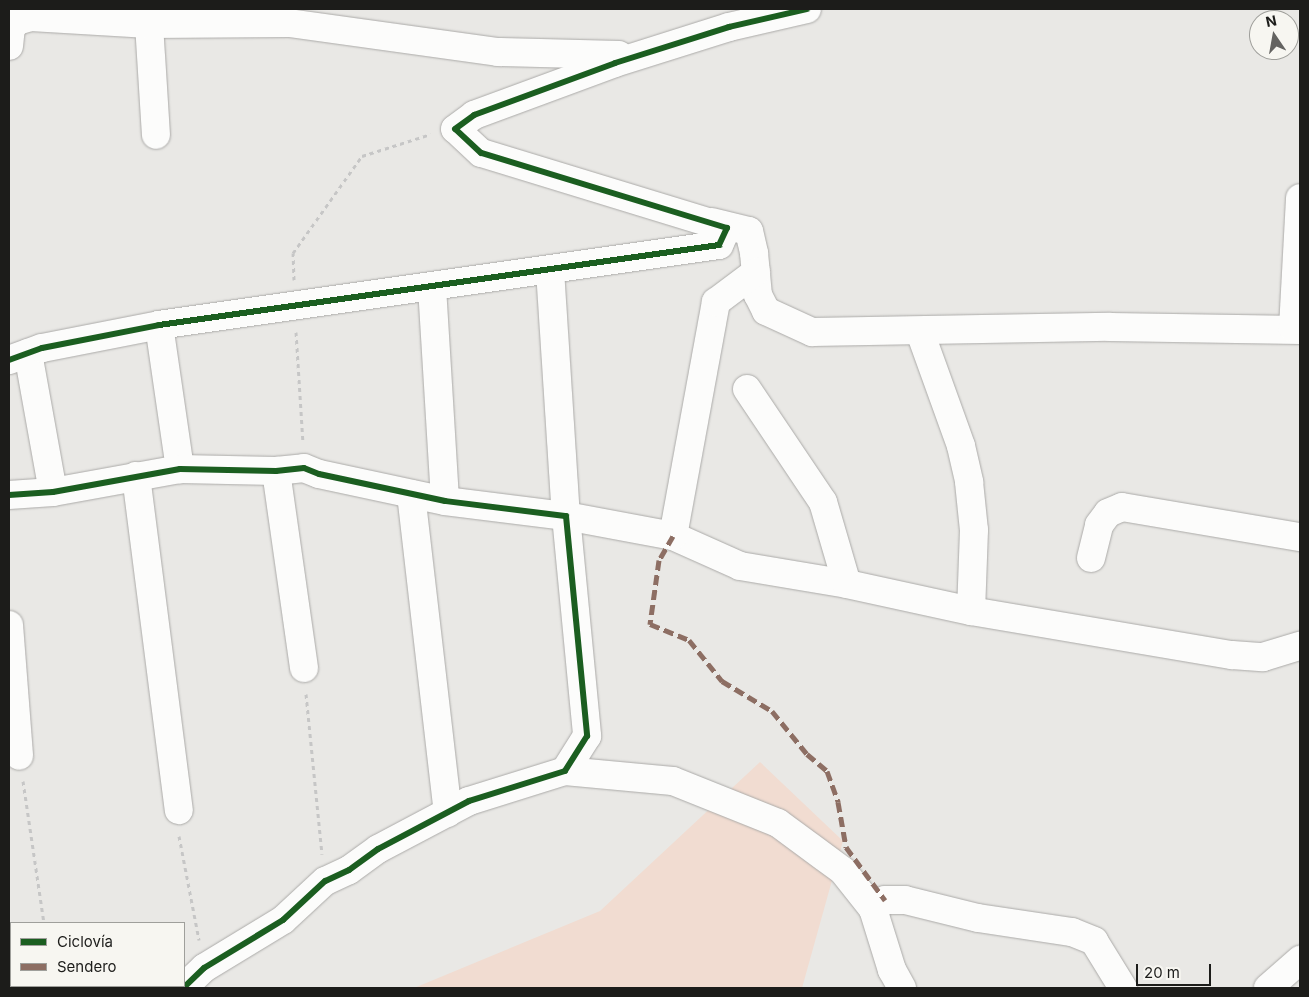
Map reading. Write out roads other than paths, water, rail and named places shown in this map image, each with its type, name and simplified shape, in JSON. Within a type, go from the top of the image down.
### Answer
[{"type":"street","points":[[807,9],[729,27],[636,56],[474,115],[455,129],[481,153],[712,222],[749,231],[758,294],[766,311],[812,332],[920,332],[981,328],[1297,329],[1300,198]]},
{"type":"street","points":[[9,46],[11,28],[17,21],[31,17],[149,24],[289,23],[498,52],[636,56]]},
{"type":"street","points":[[149,24],[156,135]]},
{"type":"street","points":[[53,492],[18,357],[159,325],[295,304],[432,287],[719,245],[727,228],[712,222]]},
{"type":"street","points":[[550,270],[566,516],[587,736],[565,771]]},
{"type":"street","points":[[673,536],[716,302],[756,272]]},
{"type":"street","points":[[432,287],[445,501]]},
{"type":"street","points":[[159,325],[180,469]]},
{"type":"street","points":[[920,332],[961,446],[969,482],[974,530],[971,611]]},
{"type":"street","points":[[747,388],[823,502],[847,584]]},
{"type":"street","points":[[9,495],[53,492],[180,469],[276,471],[304,468],[319,474],[445,501],[566,516],[673,536],[740,566],[847,584],[971,611],[1232,655],[1263,658],[1300,646]]},
{"type":"street","points":[[276,471],[304,668]]},
{"type":"street","points":[[136,476],[178,810]]},
{"type":"street","points":[[411,494],[448,813]]},
{"type":"street","points":[[1091,558],[1099,525],[1108,513],[1122,507],[1300,537]]},
{"type":"street","points":[[9,625],[19,756]]},
{"type":"street","points":[[185,986],[204,968],[283,920],[325,881],[469,801],[565,771],[673,781],[778,823],[842,872],[873,909],[892,970],[902,988]]},
{"type":"street","points":[[873,909],[885,900],[905,900],[978,918],[1072,932],[1094,941],[1123,988]]},
{"type":"street","points":[[1268,988],[1300,960]]}]
